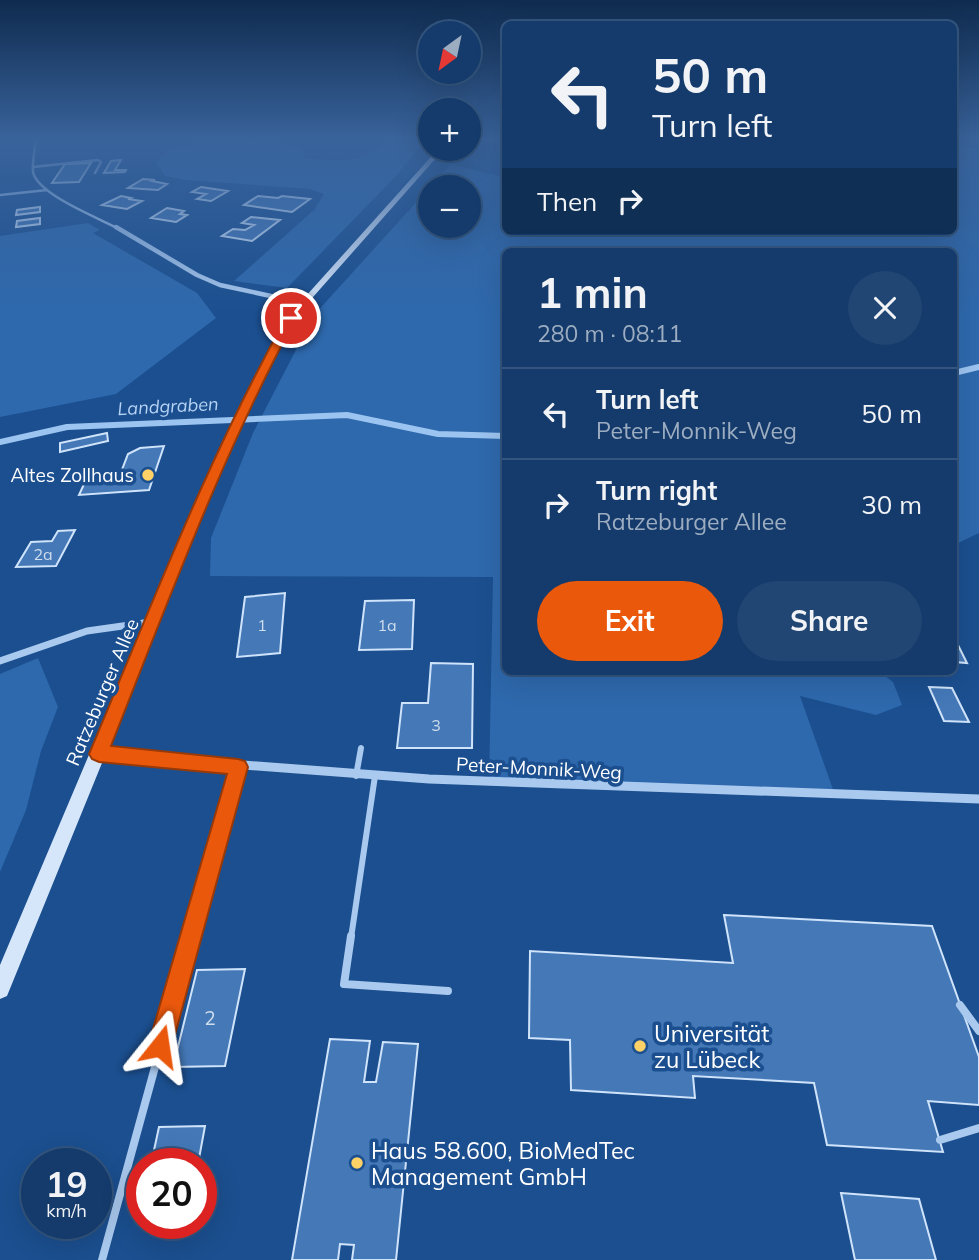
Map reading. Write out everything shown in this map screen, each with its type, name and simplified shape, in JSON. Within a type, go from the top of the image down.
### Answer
[{"type":"main road","name":"Ratzeburger Allee","points":[[0,989],[243,411],[291,318],[397,198]]},
{"type":"street","points":[[61,198],[197,275],[239,290],[303,303]]},
{"type":"street","points":[[0,661],[87,631],[154,622]]},
{"type":"street","name":"Peter-Monnik-Weg","points":[[99,754],[356,776],[979,799]]},
{"type":"lane","points":[[356,776],[362,748]]},
{"type":"lane","points":[[102,1260],[238,767]]},
{"type":"lane","points":[[375,776],[344,984],[448,991]]},
{"type":"lane","points":[[960,1005],[979,1031]]},
{"type":"lane","points":[[940,1140],[979,1128]]},
{"type":"shaded area","points":[[322,198],[375,198],[287,288],[234,281],[314,210]]},
{"type":"shaded area","points":[[481,198],[502,198],[502,235],[957,235],[957,198],[979,198],[979,533],[957,544],[957,248],[502,248],[502,675],[884,675],[893,682],[902,705],[876,715],[800,696],[835,795],[489,782],[493,577],[210,576],[211,538],[253,433],[314,315],[418,200],[418,238],[481,238]]},
{"type":"shaded area","points":[[88,223],[100,230],[93,233],[197,293],[216,318],[116,394],[0,417],[0,236]]},
{"type":"shaded area","points":[[38,658],[58,707],[41,751],[26,810],[0,872],[0,674]]},
{"type":"building","points":[[117,198],[142,201],[127,209],[102,205]]},
{"type":"building","points":[[199,198],[216,198],[211,201],[197,199]]},
{"type":"building","points":[[255,198],[310,199],[292,212],[244,205]]},
{"type":"building","points":[[40,207],[40,212],[16,215],[17,210]]},
{"type":"building","points":[[167,208],[184,211],[180,214],[187,215],[176,222],[151,218]]},
{"type":"building","points":[[251,217],[280,220],[252,241],[222,236],[233,229],[245,230],[254,225],[242,223]]},
{"type":"building","points":[[40,218],[40,224],[16,227],[17,221]]},
{"type":"building","points":[[107,433],[108,441],[60,452],[60,443]]},
{"type":"building","points":[[164,446],[149,490],[79,495],[85,482],[118,480],[128,454],[140,448]]},
{"type":"building","points":[[75,530],[56,566],[16,567],[31,542],[52,541],[58,531]]},
{"type":"building","points":[[285,593],[280,653],[237,657],[245,597]]},
{"type":"building","points":[[414,600],[412,649],[359,650],[365,601]]},
{"type":"building","points":[[957,643],[967,663],[957,662]]},
{"type":"building","points":[[431,663],[473,664],[472,748],[397,748],[402,703],[428,703]]},
{"type":"building","points":[[929,687],[952,688],[969,722],[944,721]]},
{"type":"building","points":[[724,915],[932,926],[979,1057],[979,1105],[928,1101],[943,1152],[827,1145],[814,1083],[693,1076],[695,1098],[571,1090],[570,1040],[529,1038],[530,951],[733,963]]},
{"type":"building","points":[[245,969],[225,1066],[173,1067],[197,970]]},
{"type":"building","name":"Haus 58.600, BioMedTec Management GmbH","points":[[330,1039],[370,1041],[364,1082],[376,1082],[383,1042],[418,1044],[396,1260],[352,1260],[354,1245],[340,1244],[338,1260],[292,1260]]},
{"type":"building","points":[[205,1126],[201,1148],[154,1148],[159,1127]]},
{"type":"building","points":[[841,1193],[919,1199],[936,1260],[855,1260]]},
{"type":"waterway","name":"Landgraben","points":[[957,372],[979,367]]},
{"type":"waterway","name":"Landgraben","points":[[0,442],[67,427],[347,415],[438,434],[502,436]]},
{"type":"place","name":"Altes Zollhaus","points":[[148,475]]},
{"type":"place","name":"Universität zu Lübeck","points":[[640,1046]]},
{"type":"place","name":"Haus 58.600, BioMedTec Management GmbH","points":[[357,1163]]},
{"type":"route","points":[[160,1046],[238,767],[99,754],[212,476],[260,375],[291,318]]}]
